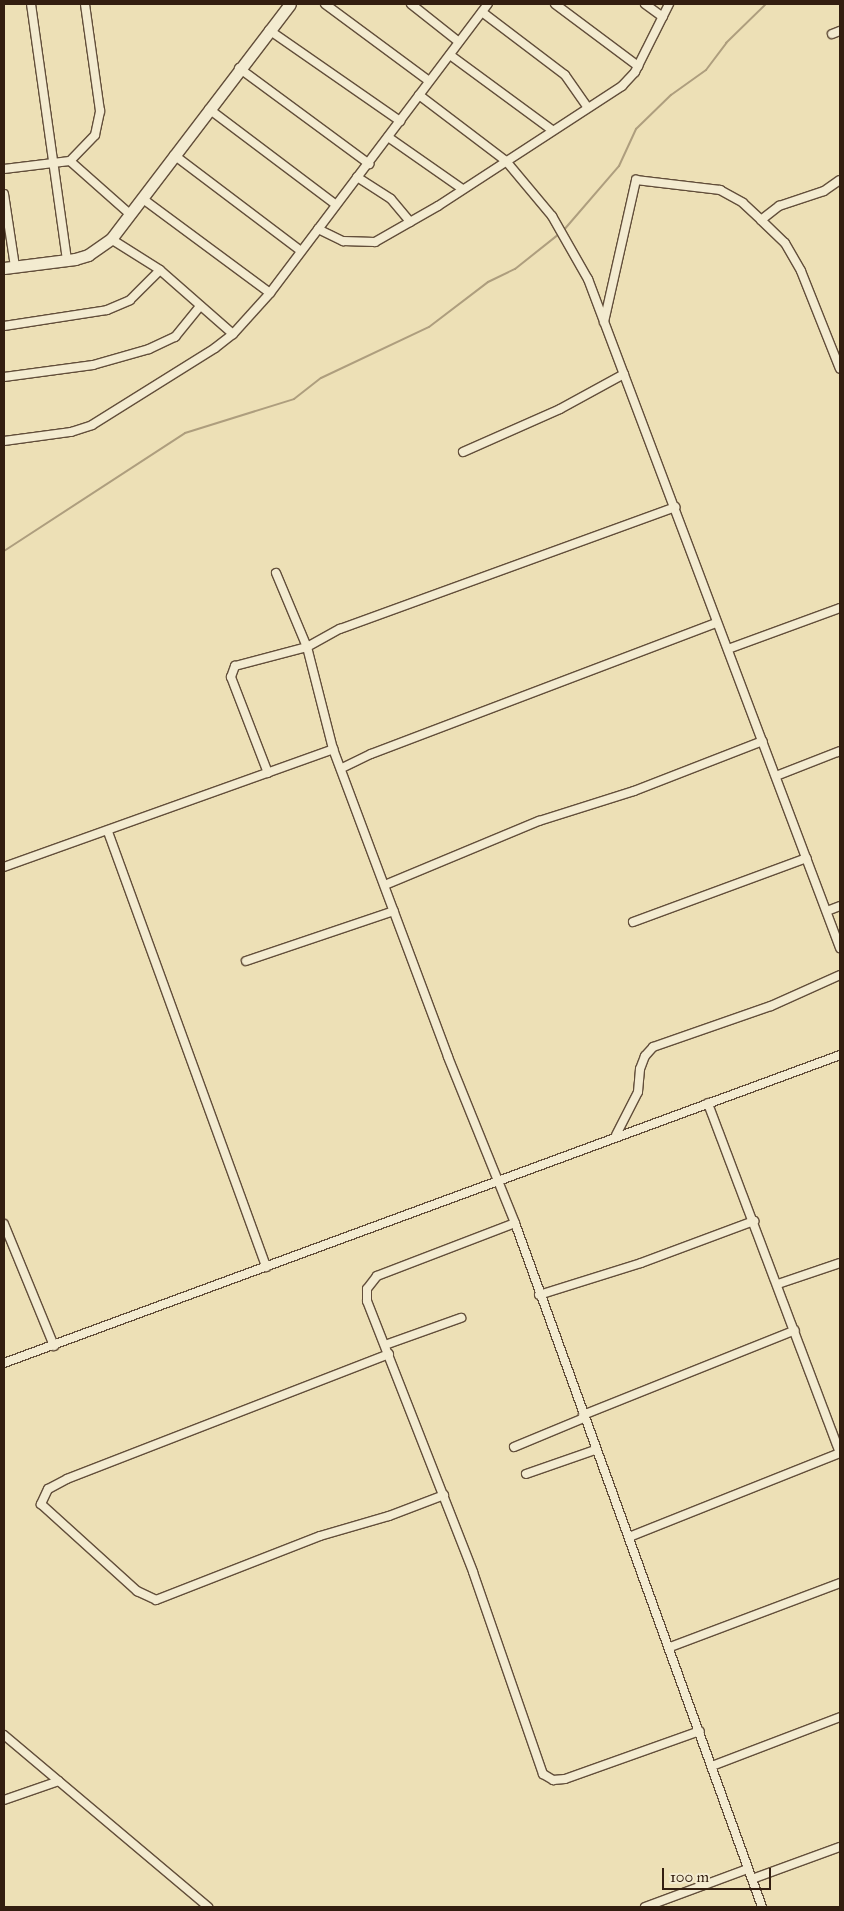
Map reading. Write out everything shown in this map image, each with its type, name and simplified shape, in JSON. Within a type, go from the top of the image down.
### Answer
[{"type":"main road","points":[[9,268],[67,261],[88,255],[111,239],[143,199],[239,68],[290,4]]},
{"type":"street","points":[[30,4],[67,261]]},
{"type":"street","points":[[4,169],[70,161],[95,134],[100,111],[85,4]]},
{"type":"street","points":[[324,4],[429,81]]},
{"type":"street","points":[[411,4],[459,42]]},
{"type":"street","points":[[4,441],[71,432],[92,425],[233,334],[270,293],[335,204],[368,164],[488,4]]},
{"type":"street","points":[[556,4],[638,66]]},
{"type":"street","points":[[645,4],[663,17]]},
{"type":"street","points":[[318,229],[343,241],[364,244],[385,238],[506,161],[622,86],[638,66],[669,4]]},
{"type":"street","points":[[482,12],[565,75],[587,107]]},
{"type":"street","points":[[269,30],[400,121]]},
{"type":"street","points":[[832,34],[840,31]]},
{"type":"street","points":[[450,55],[552,130]]},
{"type":"street","points":[[239,68],[368,164]]},
{"type":"street","points":[[420,95],[506,161],[559,228],[588,278],[676,507],[716,623],[764,741],[840,948]]},
{"type":"street","points":[[209,109],[335,204]]},
{"type":"street","points":[[388,137],[461,188]]},
{"type":"street","points":[[174,155],[234,197],[300,251]]},
{"type":"street","points":[[70,161],[131,215]]},
{"type":"street","points":[[357,177],[391,199],[410,222]]},
{"type":"street","points":[[604,322],[636,180],[720,190],[743,203],[785,243],[801,270],[840,369]]},
{"type":"street","points":[[761,220],[779,206],[824,191],[840,180]]},
{"type":"street","points":[[4,194],[9,268]]},
{"type":"street","points":[[143,199],[270,293]]},
{"type":"street","points":[[111,239],[160,270],[233,334]]},
{"type":"street","points":[[4,326],[107,310],[130,300],[160,270]]},
{"type":"street","points":[[4,377],[93,365],[149,349],[175,336],[200,306]]},
{"type":"street","points":[[463,452],[560,409],[624,374]]},
{"type":"street","points":[[268,773],[231,677],[235,666],[307,648],[349,626],[676,507]]},
{"type":"street","points":[[276,573],[307,648],[333,749],[342,768],[496,1181],[514,1223],[595,1450],[630,1537],[762,1907]]},
{"type":"street","points":[[728,649],[840,610]]},
{"type":"street","points":[[342,768],[380,750],[716,623]]},
{"type":"street","points":[[385,885],[539,821],[634,792],[764,741]]},
{"type":"street","points":[[4,867],[108,832],[333,749]]},
{"type":"street","points":[[776,776],[840,751]]},
{"type":"street","points":[[108,832],[266,1267]]},
{"type":"street","points":[[633,922],[807,858]]},
{"type":"street","points":[[827,911],[840,906]]},
{"type":"street","points":[[246,961],[394,910]]},
{"type":"street","points":[[616,1135],[638,1092],[640,1069],[652,1047],[771,1006],[840,975]]},
{"type":"street","points":[[4,1363],[54,1346],[616,1135],[840,1055]]},
{"type":"street","points":[[630,1537],[840,1453],[708,1102]]},
{"type":"street","points":[[539,1295],[622,1270],[754,1221]]},
{"type":"street","points":[[514,1223],[377,1276],[366,1293],[385,1345],[444,1495],[543,1774],[553,1780],[565,1779],[700,1731]]},
{"type":"street","points":[[4,1224],[54,1346]]},
{"type":"street","points":[[778,1284],[840,1263]]},
{"type":"street","points":[[385,1345],[460,1318]]},
{"type":"street","points":[[514,1447],[584,1416],[795,1330]]},
{"type":"street","points":[[389,1354],[67,1478],[48,1489],[41,1504],[137,1591],[156,1600],[320,1536],[389,1516],[444,1495]]},
{"type":"street","points":[[526,1474],[595,1450]]},
{"type":"street","points":[[670,1648],[840,1584]]},
{"type":"street","points":[[712,1766],[840,1717]]},
{"type":"street","points":[[4,1735],[208,1907]]},
{"type":"street","points":[[4,1800],[59,1781]]},
{"type":"street","points":[[752,1879],[840,1847]]},
{"type":"street","points":[[645,1907],[748,1869]]},
{"type":"waterway","points":[[563,231],[619,166],[636,129],[671,95],[706,70],[726,43],[766,4]]},
{"type":"waterway","points":[[4,551],[185,433],[294,399],[321,378],[429,327],[488,282],[515,269],[559,234]]}]
